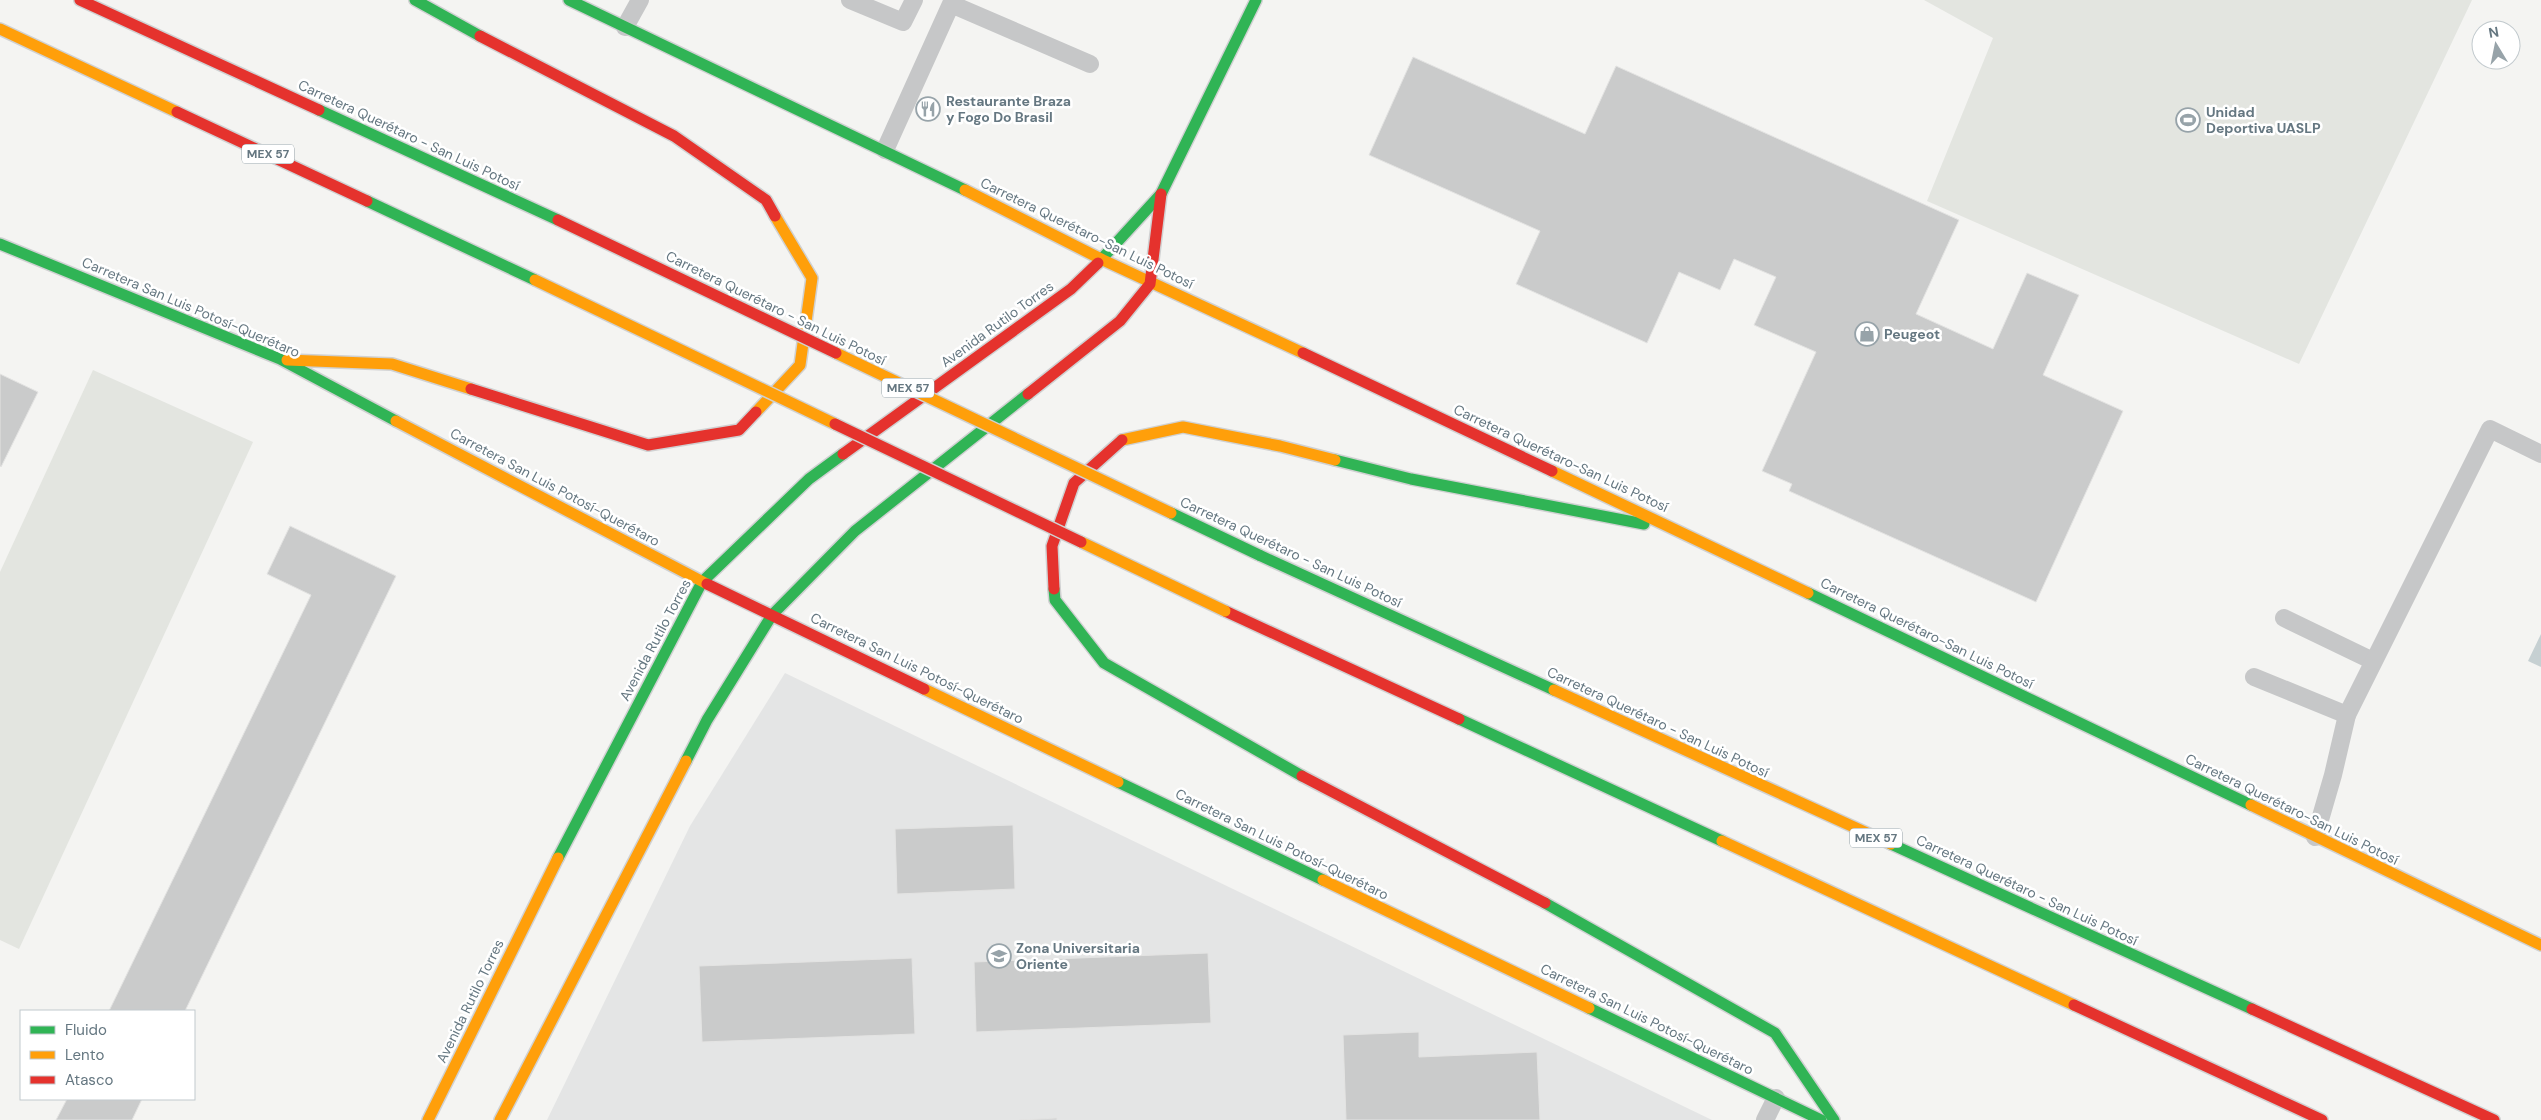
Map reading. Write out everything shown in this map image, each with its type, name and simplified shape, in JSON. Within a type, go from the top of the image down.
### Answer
[{"type":"main road","name":"Carretera Querétaro - San Luis Potosí","points":[[80,0],[558,220],[1259,555],[2494,1120]]},
{"type":"main road","points":[[101,0],[141,28]]},
{"type":"main road","points":[[280,359],[392,364],[648,445],[739,430],[800,365],[812,278],[766,200],[674,136],[518,57],[415,0]]},
{"type":"main road","name":"Carretera Querétaro-San Luis Potosí","points":[[569,0],[885,150],[1103,258],[1150,284],[1222,314],[1682,532],[2541,945]]},
{"type":"main road","points":[[500,1120],[707,720],[772,615],[855,531],[1120,322],[1150,284],[1161,194],[1256,0]]},
{"type":"main road","name":"MEX 57","points":[[0,29],[534,280],[1225,611],[2322,1120]]},
{"type":"main road","name":"Avenida Rutilo Torres","points":[[428,1120],[564,845],[702,582],[809,478],[1071,289],[1103,258],[1161,194]]},
{"type":"main road","name":"Carretera San Luis Potosí-Querétaro","points":[[0,244],[280,359],[702,582],[1821,1120]]},
{"type":"main road","points":[[1682,532],[1411,479],[1280,446],[1183,427],[1120,440],[1074,483],[1052,546],[1055,600],[1104,663],[1323,788],[1562,912],[1775,1033],[1834,1120]]},
{"type":"lane","points":[[625,27],[640,0]]},
{"type":"lane","points":[[850,0],[903,22],[914,0]]},
{"type":"lane","points":[[885,150],[949,2],[1090,64]]},
{"type":"lane","points":[[2315,837],[2333,775],[2347,715],[2490,429],[2541,454]]},
{"type":"lane","points":[[2284,618],[2373,660]]},
{"type":"lane","points":[[2254,677],[2347,715]]},
{"type":"lane","points":[[1765,1120],[1776,1098]]},
{"type":"shaded area","name":"Unidad Deportiva UASLP","points":[[1924,0],[2472,0],[2299,364],[1927,201],[1993,38]]},
{"type":"shaded area","points":[[93,370],[253,442],[19,949],[0,940],[0,572]]},
{"type":"shaded area","points":[[2541,634],[2541,667],[2528,661]]},
{"type":"shaded area","name":"Zona Universitaria Oriente","points":[[785,673],[1712,1120],[547,1120],[690,826]]},
{"type":"building","name":"Peugeot","points":[[1413,57],[1585,134],[1616,66],[1959,220],[1916,314],[1993,349],[2027,273],[2079,295],[2043,375],[2123,411],[2036,602],[1789,491],[1792,484],[1762,471],[1816,352],[1754,325],[1776,277],[1734,259],[1720,290],[1679,272],[1647,343],[1516,284],[1540,231],[1369,155]]},
{"type":"building","points":[[0,374],[38,392],[1,467],[0,466]]},
{"type":"building","points":[[290,526],[396,576],[185,1010],[109,1010],[311,595],[267,574]]},
{"type":"building","points":[[1013,825],[1015,889],[897,894],[895,829]]},
{"type":"building","points":[[1208,953],[1211,1023],[976,1032],[974,962]]},
{"type":"building","points":[[912,958],[915,1034],[702,1042],[699,966]]},
{"type":"building","points":[[1419,1032],[1419,1057],[1537,1052],[1540,1120],[1346,1120],[1343,1035]]},
{"type":"building","points":[[66,1100],[142,1100],[132,1120],[56,1120]]},
{"type":"building","points":[[1057,1118],[1057,1120],[1019,1120]]},
{"type":"traffic: fast","points":[[415,0],[480,36]]},
{"type":"traffic: fast","points":[[569,0],[965,190]]},
{"type":"traffic: fast","points":[[1098,263],[1161,194],[1256,0]]},
{"type":"traffic: fast","points":[[319,110],[558,220]]},
{"type":"traffic: fast","points":[[367,201],[535,280]]},
{"type":"traffic: fast","points":[[0,244],[280,359],[396,421]]},
{"type":"traffic: fast","points":[[686,761],[707,720],[772,615],[855,531],[1028,394]]},
{"type":"traffic: fast","points":[[558,858],[702,582],[809,479],[843,454]]},
{"type":"traffic: fast","points":[[1335,460],[1411,479],[1644,524]]},
{"type":"traffic: fast","points":[[1171,513],[1259,555]]},
{"type":"traffic: fast","points":[[1259,555],[1554,690]]},
{"type":"traffic: fast","points":[[1054,589],[1055,600],[1104,663],[1302,776]]},
{"type":"traffic: fast","points":[[1808,593],[2251,805]]},
{"type":"traffic: fast","points":[[1459,719],[1722,841]]},
{"type":"traffic: fast","points":[[1118,782],[1323,880]]},
{"type":"traffic: fast","points":[[1891,844],[2252,1009]]},
{"type":"traffic: fast","points":[[1545,903],[1775,1033],[1834,1120]]},
{"type":"traffic: fast","points":[[1589,1008],[1821,1120]]},
{"type":"traffic: slow","points":[[0,29],[177,112]]},
{"type":"traffic: slow","points":[[965,190],[1103,260],[1303,353]]},
{"type":"traffic: slow","points":[[756,412],[800,365],[812,278],[775,216]]},
{"type":"traffic: slow","points":[[535,280],[835,424]]},
{"type":"traffic: slow","points":[[836,353],[1171,513]]},
{"type":"traffic: slow","points":[[287,360],[392,364],[471,389]]},
{"type":"traffic: slow","points":[[396,421],[707,584]]},
{"type":"traffic: slow","points":[[1122,440],[1183,427],[1280,446],[1335,460]]},
{"type":"traffic: slow","points":[[1552,471],[1808,593]]},
{"type":"traffic: slow","points":[[1081,542],[1225,611]]},
{"type":"traffic: slow","points":[[924,689],[1118,782]]},
{"type":"traffic: slow","points":[[1554,690],[1891,844]]},
{"type":"traffic: slow","points":[[500,1120],[686,761]]},
{"type":"traffic: slow","points":[[2251,805],[2541,945]]},
{"type":"traffic: slow","points":[[1722,841],[2074,1005]]},
{"type":"traffic: slow","points":[[428,1120],[558,858]]},
{"type":"traffic: slow","points":[[1323,880],[1589,1008]]},
{"type":"traffic: jam","points":[[80,0],[319,110]]},
{"type":"traffic: jam","points":[[480,36],[674,136],[766,200],[775,216]]},
{"type":"traffic: jam","points":[[177,112],[367,201]]},
{"type":"traffic: jam","points":[[1028,394],[1120,321],[1150,284],[1161,194]]},
{"type":"traffic: jam","points":[[558,220],[836,353]]},
{"type":"traffic: jam","points":[[843,454],[1071,289],[1098,263]]},
{"type":"traffic: jam","points":[[1303,353],[1552,471]]},
{"type":"traffic: jam","points":[[471,389],[648,445],[739,430],[756,412]]},
{"type":"traffic: jam","points":[[835,424],[1081,542]]},
{"type":"traffic: jam","points":[[1054,589],[1052,546],[1074,483],[1122,440]]},
{"type":"traffic: jam","points":[[707,584],[924,689]]},
{"type":"traffic: jam","points":[[1225,611],[1459,719]]},
{"type":"traffic: jam","points":[[1302,776],[1545,903]]},
{"type":"traffic: jam","points":[[2074,1005],[2322,1120]]},
{"type":"traffic: jam","points":[[2252,1009],[2494,1120]]},
{"type":"place","name":"Restaurante Braza y Fogo Do Brasil","points":[[928,109]]},
{"type":"place","name":"Unidad Deportiva UASLP","points":[[2188,120]]},
{"type":"place","name":"Peugeot","points":[[1867,334]]},
{"type":"place","name":"Zona Universitaria Oriente","points":[[999,956]]}]
